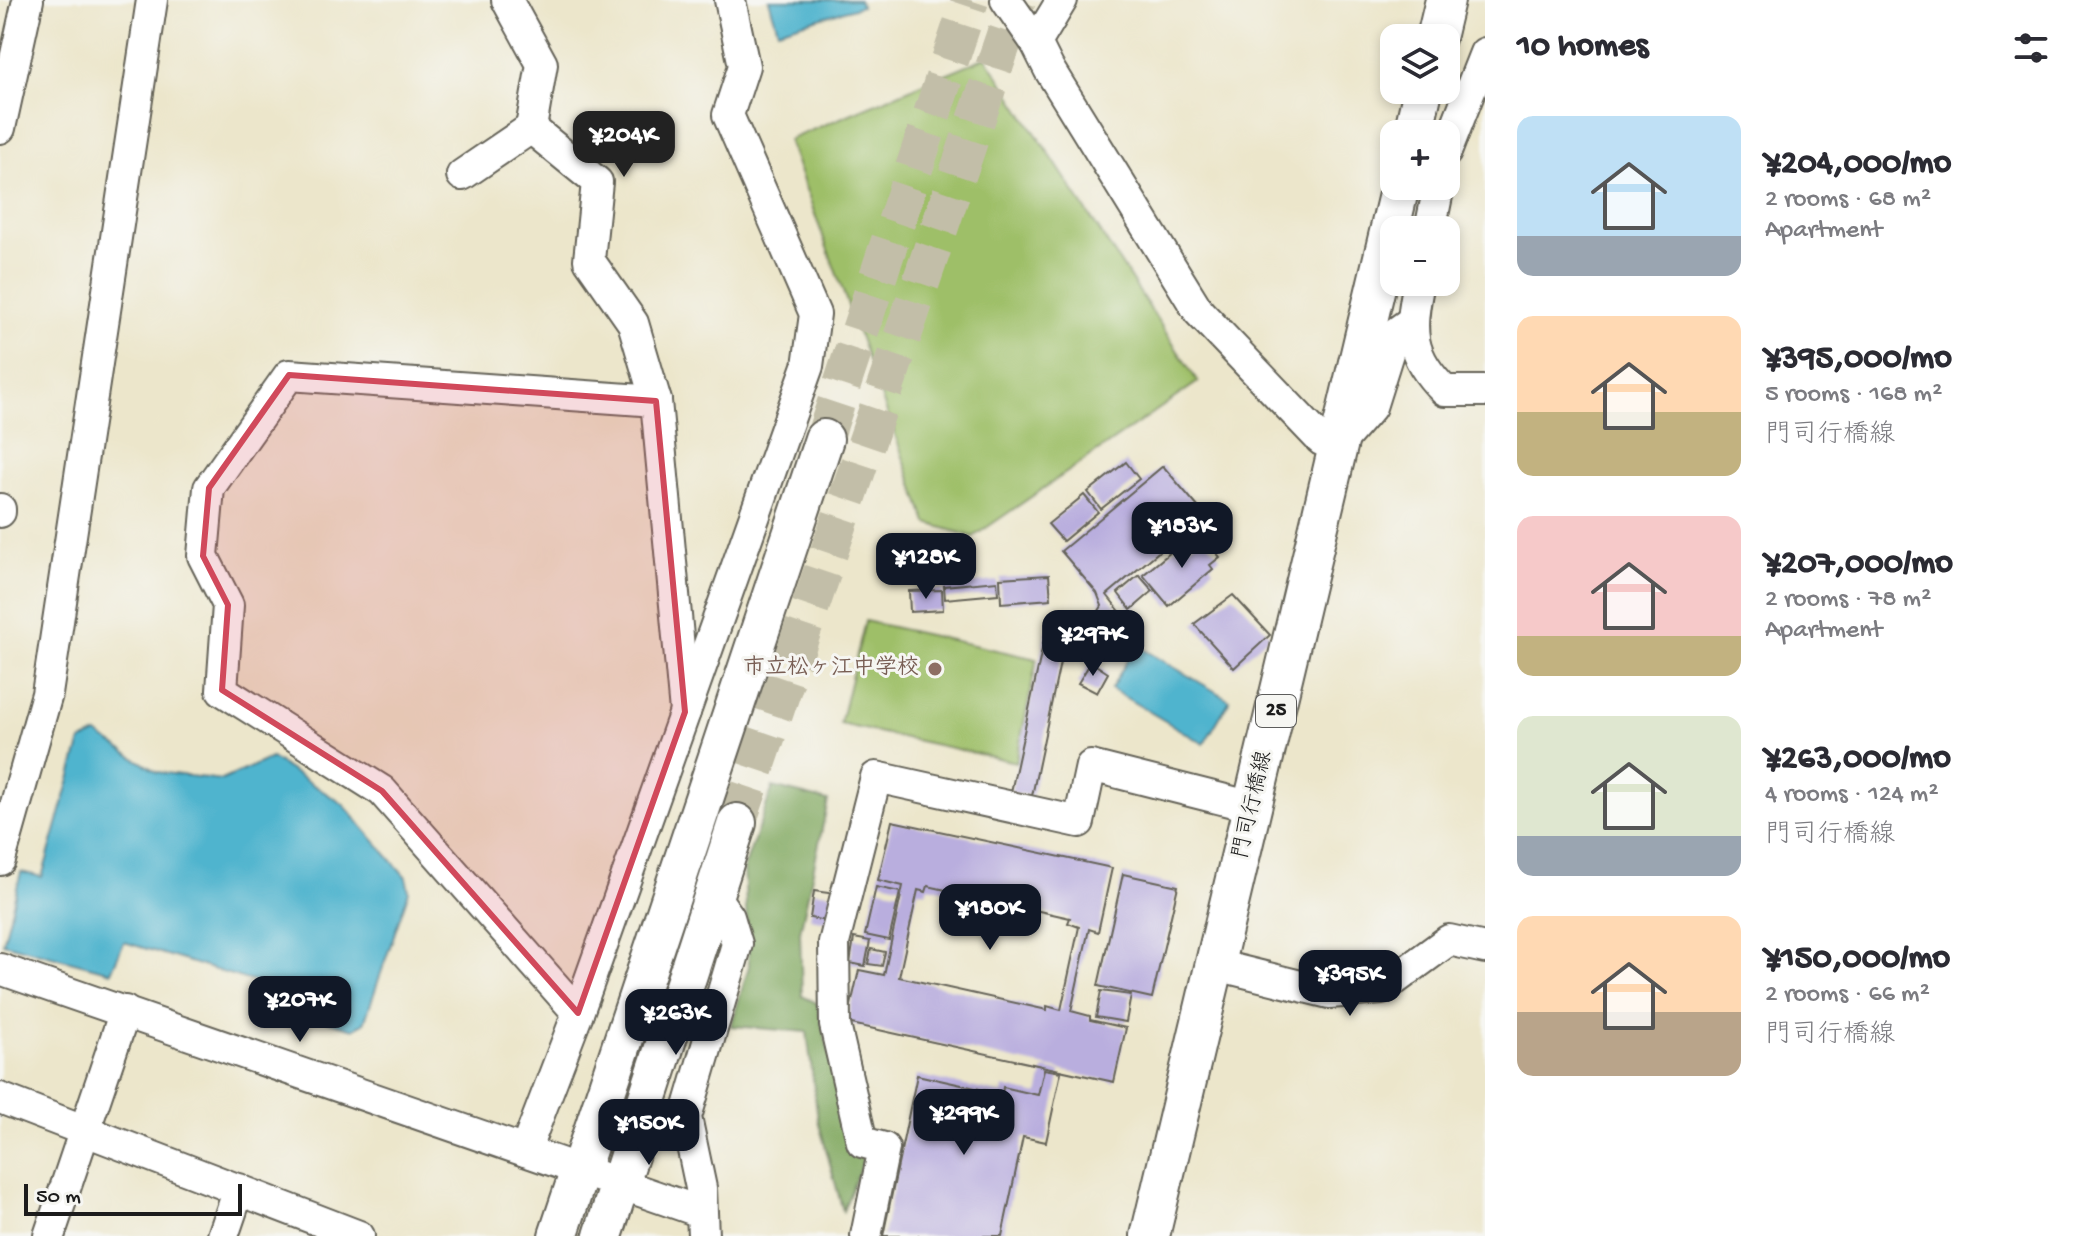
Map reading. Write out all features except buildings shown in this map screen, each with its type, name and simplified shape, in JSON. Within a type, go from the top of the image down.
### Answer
[{"type":"main road","points":[[1439,24],[1445,0]]},
{"type":"main road","name":"門司行橋線","points":[[1150,1236],[1397,200]]},
{"type":"main road","points":[[558,1236],[824,439]]},
{"type":"main road","points":[[603,1236],[737,823]]},
{"type":"street","points":[[0,128],[28,0]]},
{"type":"street","points":[[0,860],[47,694],[152,0]]},
{"type":"street","points":[[462,175],[531,128],[542,64],[507,0]]},
{"type":"street","points":[[525,1151],[578,1013],[808,366],[815,314],[728,115],[744,66],[730,0]]},
{"type":"street","points":[[1006,0],[1036,43],[1199,312],[1321,440],[1338,445],[1371,407],[1394,334],[1411,322]]},
{"type":"street","points":[[1036,43],[1062,0]]},
{"type":"street","points":[[1459,120],[1485,53]]},
{"type":"street","points":[[531,128],[597,182],[589,260],[633,323],[656,401],[685,712]]},
{"type":"street","points":[[1416,296],[1411,322],[1423,370],[1445,391],[1485,391]]},
{"type":"street","points":[[578,1013],[382,791],[222,690],[228,605],[203,556],[209,488],[289,375],[656,401]]},
{"type":"street","points":[[866,1236],[884,1148],[862,1142],[835,1025],[834,943],[876,777],[1079,822],[1091,766],[1253,807]]},
{"type":"street","points":[[0,969],[525,1151],[618,1185],[702,1224],[701,1188],[686,1117],[737,944],[729,917],[712,893]]},
{"type":"street","points":[[1216,965],[1329,993],[1382,989],[1449,940],[1485,948]]},
{"type":"street","points":[[49,1236],[125,1011]]},
{"type":"street","points":[[0,1098],[359,1236]]},
{"type":"street","points":[[223,1236],[239,1189]]},
{"type":"highlighted area","points":[[289,375],[656,401],[685,712],[578,1013],[382,791],[222,690],[228,605],[203,556],[209,488]]},
{"type":"green space","points":[[986,57],[1198,382],[973,537],[927,523],[788,140]]},
{"type":"green space","points":[[865,621],[1037,659],[1016,762],[840,724]]},
{"type":"green space","points":[[773,787],[828,801],[800,932],[802,996],[817,1003],[849,1134],[863,1161],[843,1211],[818,1120],[807,1032],[731,1026],[749,966],[744,868]]},
{"type":"water","points":[[769,0],[859,0],[861,6],[778,30]]},
{"type":"water","points":[[1136,645],[1230,700],[1204,744],[1111,689]]},
{"type":"water","points":[[97,734],[157,772],[222,780],[271,758],[343,804],[406,877],[409,891],[364,1023],[353,1029],[293,1011],[297,995],[124,942],[111,972],[3,943],[21,872],[42,877],[81,741]]},
{"type":"tunnel","points":[[824,439],[970,0]]},
{"type":"tunnel","points":[[737,823],[1017,0]]},
{"type":"place","name":"市立松ヶ江中学校","points":[[935,669]]}]
